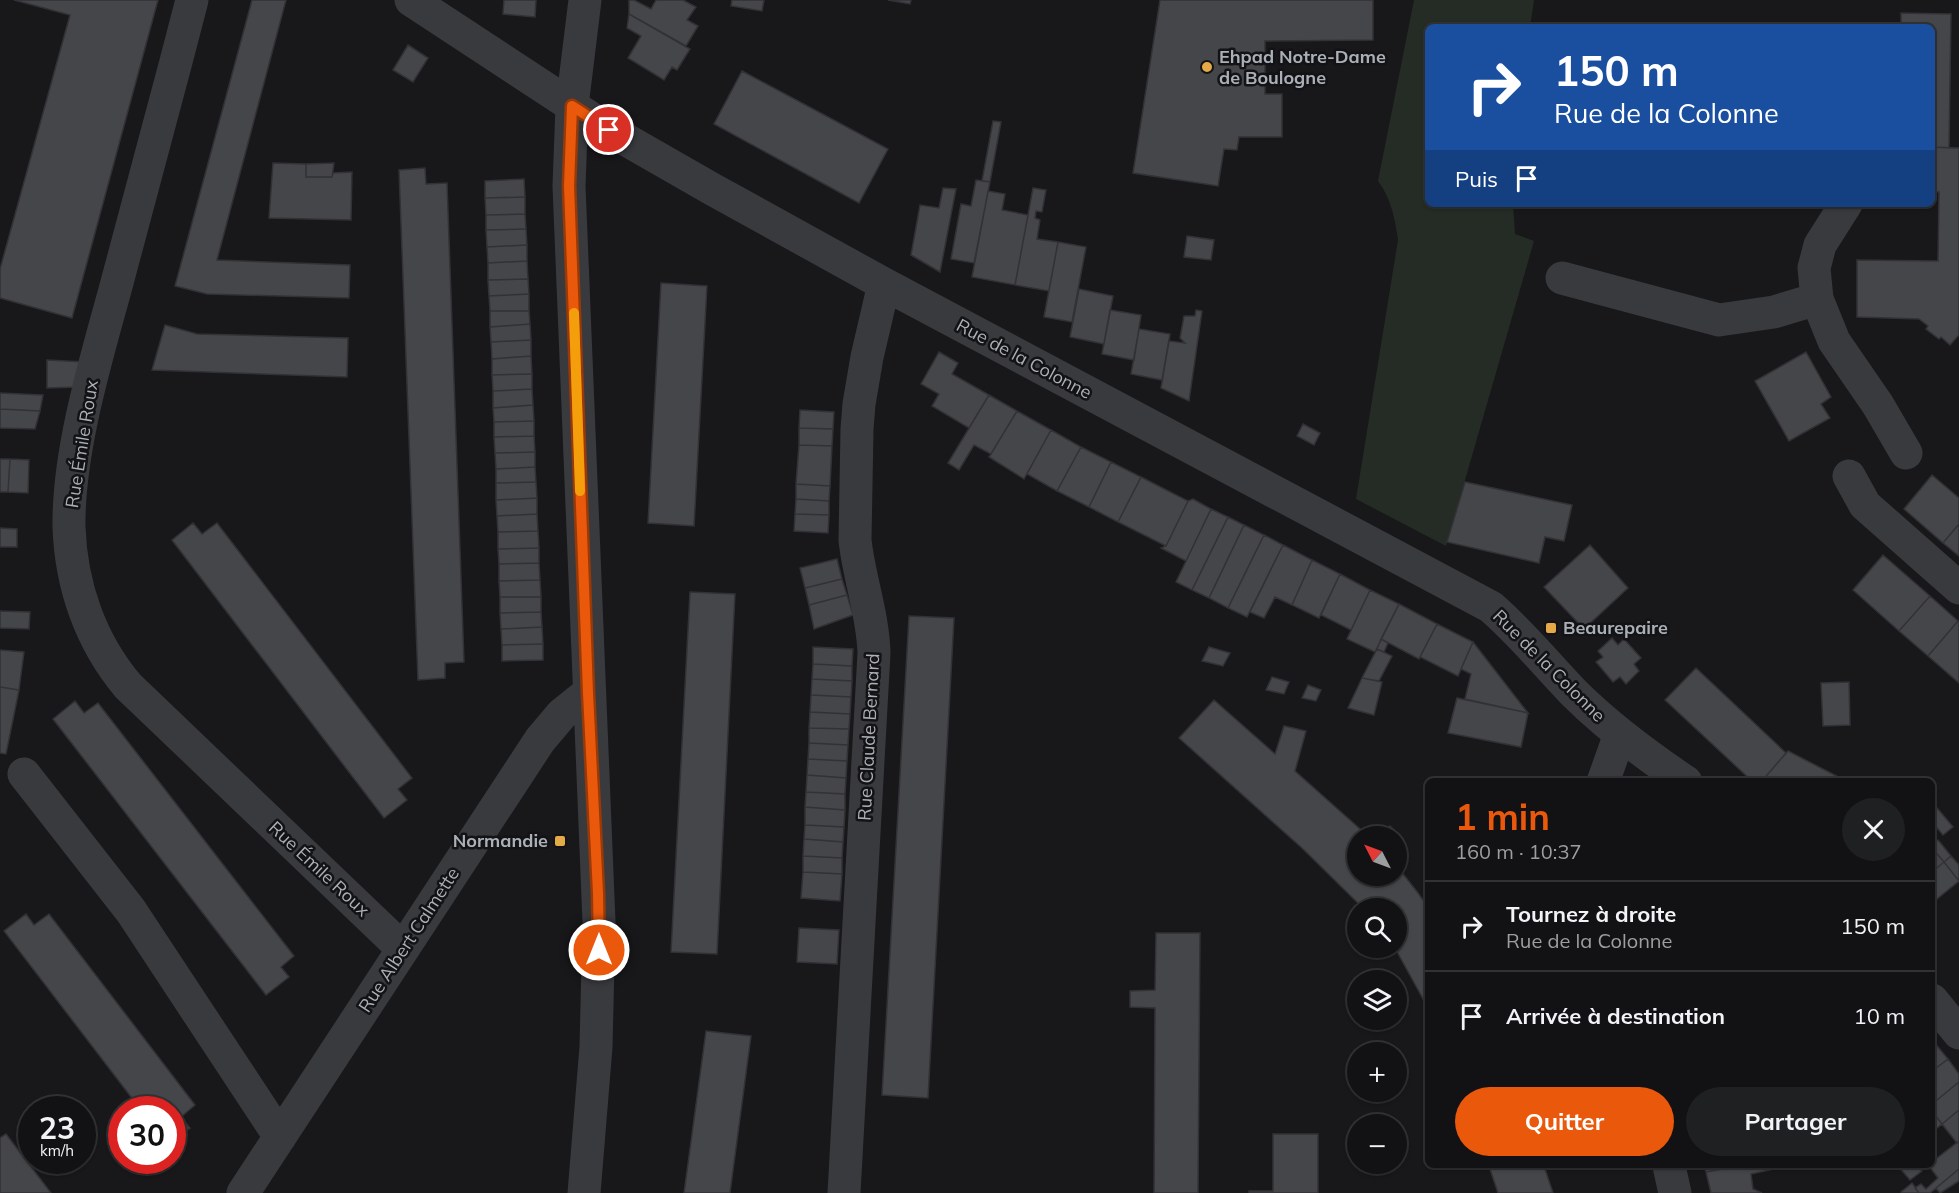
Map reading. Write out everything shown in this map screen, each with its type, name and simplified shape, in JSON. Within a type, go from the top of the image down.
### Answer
[{"type":"street","name":"Rue Émile Roux","points":[[192,0],[88,393],[72,484],[69,526],[76,582],[94,636],[128,686],[404,949]]},
{"type":"street","name":"Rue de la Colonne","points":[[411,0],[572,106],[702,184],[884,284],[1485,603],[1520,633],[1572,691],[1648,757],[1680,778]]},
{"type":"street","points":[[584,1193],[596,1047],[599,950],[569,186],[572,106],[585,0]]},
{"type":"street","points":[[1844,207],[1820,245],[1814,268],[1817,299],[1834,341],[1878,405],[1906,453]]},
{"type":"street","points":[[1562,278],[1719,321],[1774,312],[1817,299]]},
{"type":"street","name":"Rue Claude Bernard","points":[[844,1193],[874,653],[871,617],[855,540],[857,429],[862,383],[884,284]]},
{"type":"street","points":[[1849,476],[1865,505],[1959,588]]},
{"type":"street","name":"Rue Albert Calmette","points":[[243,1193],[540,740],[562,714],[588,693]]},
{"type":"street","points":[[1604,778],[1620,734]]},
{"type":"street","points":[[24,774],[131,911],[280,1137]]},
{"type":"street","points":[[1935,1004],[1959,1033]]},
{"type":"street","points":[[1669,1168],[1675,1193]]},
{"type":"shaded area","points":[[1414,0],[1534,0],[1530,24],[1425,24],[1425,207],[1513,207],[1515,234],[1534,241],[1446,546],[1356,499],[1398,240],[1389,202],[1378,181]]},
{"type":"building","points":[[14,0],[158,0],[72,318],[0,298],[0,269],[70,15]]},
{"type":"building","points":[[252,0],[286,0],[217,260],[350,265],[349,298],[207,294],[175,286]]},
{"type":"building","points":[[504,0],[536,0],[535,17],[503,14]]},
{"type":"building","points":[[629,0],[634,0],[651,9],[656,0],[683,0],[696,7],[687,20],[698,26],[686,46],[629,14]]},
{"type":"building","points":[[732,0],[764,0],[762,11],[731,6]]},
{"type":"building","points":[[888,0],[911,0],[910,4]]},
{"type":"building","name":"Ehpad Notre-Dame de Boulogne","points":[[1160,0],[1373,0],[1373,40],[1265,41],[1265,94],[1282,94],[1282,137],[1239,137],[1237,150],[1224,149],[1218,186],[1133,173]]},
{"type":"building","points":[[1901,13],[1951,14],[1949,148],[1935,147],[1935,24],[1901,24]]},
{"type":"building","points":[[629,14],[690,49],[677,70],[672,67],[664,80],[628,58],[641,36],[627,28]]},
{"type":"building","points":[[408,45],[428,58],[413,82],[393,70]]},
{"type":"building","points":[[742,71],[888,149],[859,203],[714,124]]},
{"type":"building","points":[[993,121],[1001,122],[990,182],[982,181]]},
{"type":"building","points":[[1935,147],[1959,148],[1959,335],[1950,345],[1926,329],[1928,326],[1919,319],[1857,317],[1857,260],[1938,261],[1939,192],[1935,192]]},
{"type":"building","points":[[273,163],[306,164],[306,177],[332,177],[333,173],[352,172],[351,220],[269,218]]},
{"type":"building","points":[[334,163],[332,177],[306,177],[306,164]]},
{"type":"building","points":[[425,168],[426,184],[447,183],[464,662],[445,663],[445,678],[418,680],[399,170]]},
{"type":"building","points":[[524,179],[525,197],[485,198],[485,181]]},
{"type":"building","points":[[976,180],[990,182],[974,263],[951,259],[961,204],[971,206]]},
{"type":"building","points":[[943,188],[956,189],[940,272],[911,255],[920,205],[939,208]]},
{"type":"building","points":[[1033,188],[1046,190],[1042,212],[1036,211],[1035,218],[1040,220],[1037,239],[1058,242],[1049,291],[1015,285]]},
{"type":"building","points":[[988,191],[1005,194],[1002,210],[1028,215],[1015,285],[972,277]]},
{"type":"building","points":[[525,197],[525,214],[486,215],[485,198]]},
{"type":"building","points":[[525,214],[526,229],[486,230],[486,215]]},
{"type":"building","points":[[526,229],[527,245],[487,247],[486,230]]},
{"type":"building","points":[[1187,236],[1214,240],[1211,260],[1184,257]]},
{"type":"building","points":[[1058,242],[1086,247],[1072,322],[1044,317]]},
{"type":"building","points":[[527,245],[527,261],[488,263],[487,247]]},
{"type":"building","points":[[527,261],[528,279],[488,280],[488,263]]},
{"type":"building","points":[[528,279],[529,294],[489,296],[488,280]]},
{"type":"building","points":[[661,283],[707,286],[694,526],[648,523]]},
{"type":"building","points":[[1079,289],[1113,296],[1104,344],[1070,337]]},
{"type":"building","points":[[529,294],[529,311],[490,311],[489,296]]},
{"type":"building","points":[[1110,310],[1141,315],[1134,360],[1102,354]]},
{"type":"building","points":[[1196,310],[1202,311],[1189,401],[1161,388],[1169,341],[1185,343],[1180,338],[1184,316],[1195,316]]},
{"type":"building","points":[[490,311],[529,311],[530,324],[490,327]]},
{"type":"building","points":[[530,324],[531,340],[491,342],[490,327]]},
{"type":"building","points":[[165,325],[197,334],[348,338],[347,377],[152,370]]},
{"type":"building","points":[[1139,329],[1170,334],[1162,380],[1131,374]]},
{"type":"building","points":[[531,340],[531,356],[492,359],[491,342]]},
{"type":"building","points":[[939,352],[958,363],[952,374],[989,395],[969,428],[932,406],[939,394],[921,384]]},
{"type":"building","points":[[1806,352],[1831,397],[1821,404],[1830,418],[1789,441],[1755,381]]},
{"type":"building","points":[[531,356],[532,374],[492,375],[492,359]]},
{"type":"building","points":[[47,360],[85,362],[80,387],[47,388]]},
{"type":"building","points":[[532,374],[532,389],[493,391],[492,375]]},
{"type":"building","points":[[532,389],[533,405],[493,408],[493,391]]},
{"type":"building","points":[[0,393],[43,395],[40,411],[0,409]]},
{"type":"building","points":[[989,395],[1017,411],[991,454],[974,445],[959,470],[948,463]]},
{"type":"building","points":[[533,405],[534,421],[494,422],[493,408]]},
{"type":"building","points":[[0,409],[40,411],[35,429],[0,428]]},
{"type":"building","points":[[800,410],[834,412],[833,429],[799,428]]},
{"type":"building","points":[[1017,411],[1051,430],[1024,479],[989,457]]},
{"type":"building","points":[[534,421],[534,436],[494,437],[494,422]]},
{"type":"building","points":[[1303,424],[1320,433],[1314,445],[1297,436]]},
{"type":"building","points":[[799,428],[833,429],[832,446],[799,445]]},
{"type":"building","points":[[1051,430],[1081,447],[1057,491],[1027,474]]},
{"type":"building","points":[[534,436],[535,452],[495,453],[494,437]]},
{"type":"building","points":[[799,445],[832,446],[830,486],[796,484]]},
{"type":"building","points":[[1081,447],[1111,462],[1089,507],[1057,491]]},
{"type":"building","points":[[535,452],[535,467],[496,469],[495,453]]},
{"type":"building","points":[[0,459],[10,459],[8,492],[0,492]]},
{"type":"building","points":[[10,459],[29,460],[28,493],[8,492]]},
{"type":"building","points":[[1111,462],[1141,477],[1118,522],[1089,507]]},
{"type":"building","points":[[535,467],[536,482],[496,483],[496,469]]},
{"type":"building","points":[[1932,475],[1959,498],[1959,524],[1943,543],[1904,509]]},
{"type":"building","points":[[1141,477],[1188,501],[1166,546],[1118,522]]},
{"type":"building","points":[[536,482],[537,498],[496,500],[496,483]]},
{"type":"building","points":[[1465,482],[1572,505],[1564,541],[1545,537],[1539,563],[1447,542]]},
{"type":"building","points":[[796,484],[830,486],[829,501],[796,499]]},
{"type":"building","points":[[537,498],[537,514],[497,516],[496,500]]},
{"type":"building","points":[[796,499],[829,501],[829,515],[795,514]]},
{"type":"building","points":[[1193,499],[1211,509],[1186,561],[1161,548],[1166,546],[1188,501]]},
{"type":"building","points":[[1211,509],[1228,517],[1192,590],[1176,582]]},
{"type":"building","points":[[537,514],[538,531],[498,532],[497,516]]},
{"type":"building","points":[[795,514],[829,515],[828,533],[794,531]]},
{"type":"building","points":[[1228,517],[1244,525],[1209,598],[1192,590]]},
{"type":"building","points":[[193,523],[202,534],[217,523],[412,778],[398,789],[407,800],[384,818],[172,540]]},
{"type":"building","points":[[1959,524],[1959,556],[1943,543]]},
{"type":"building","points":[[1244,525],[1264,535],[1228,608],[1209,598]]},
{"type":"building","points":[[0,528],[17,529],[17,547],[0,547]]},
{"type":"building","points":[[538,531],[539,548],[498,549],[498,532]]},
{"type":"building","points":[[1264,535],[1283,545],[1247,617],[1228,608]]},
{"type":"building","points":[[1283,545],[1312,560],[1292,605],[1275,597],[1264,618],[1250,612]]},
{"type":"building","points":[[1590,545],[1628,588],[1584,629],[1544,587]]},
{"type":"building","points":[[539,548],[539,563],[499,564],[498,549]]},
{"type":"building","points":[[1883,555],[1930,596],[1899,631],[1853,590]]},
{"type":"building","points":[[837,559],[842,579],[805,588],[800,568]]},
{"type":"building","points":[[1312,560],[1340,574],[1319,618],[1292,605]]},
{"type":"building","points":[[539,563],[540,580],[499,581],[499,564]]},
{"type":"building","points":[[1340,574],[1370,590],[1351,630],[1321,615]]},
{"type":"building","points":[[842,579],[847,595],[809,605],[805,588]]},
{"type":"building","points":[[540,580],[541,597],[500,597],[499,581]]},
{"type":"building","points":[[1370,590],[1399,604],[1375,652],[1347,639]]},
{"type":"building","points":[[690,592],[735,594],[717,954],[671,952]]},
{"type":"building","points":[[847,595],[853,615],[814,629],[809,605]]},
{"type":"building","points":[[1930,596],[1958,621],[1928,656],[1899,631]]},
{"type":"building","points":[[500,597],[541,597],[541,612],[500,613]]},
{"type":"building","points":[[1399,604],[1437,624],[1419,659],[1381,639]]},
{"type":"building","points":[[0,611],[30,612],[29,629],[0,628]]},
{"type":"building","points":[[541,612],[542,627],[501,629],[500,613]]},
{"type":"building","points":[[909,616],[954,618],[928,1098],[882,1095]]},
{"type":"building","points":[[1959,622],[1959,683],[1928,656]]},
{"type":"building","points":[[1437,624],[1473,642],[1458,676],[1420,657]]},
{"type":"building","points":[[542,627],[543,644],[502,645],[501,629]]},
{"type":"building","points":[[1612,638],[1618,645],[1624,639],[1641,658],[1634,664],[1639,671],[1626,684],[1620,677],[1613,682],[1596,662],[1603,657],[1598,651]]},
{"type":"building","points":[[1381,639],[1388,643],[1384,652],[1377,649]]},
{"type":"building","points":[[1473,642],[1528,713],[1465,699],[1471,674],[1461,669]]},
{"type":"building","points":[[543,644],[543,660],[502,661],[502,645]]},
{"type":"building","points":[[813,647],[853,649],[852,666],[813,664]]},
{"type":"building","points":[[1209,647],[1230,653],[1223,666],[1202,661]]},
{"type":"building","points":[[1377,649],[1392,656],[1379,681],[1362,678]]},
{"type":"building","points":[[0,650],[24,652],[19,690],[0,687]]},
{"type":"building","points":[[813,664],[852,666],[852,681],[812,679]]},
{"type":"building","points":[[1696,668],[1786,753],[1764,778],[1749,778],[1665,700]]},
{"type":"building","points":[[1272,677],[1289,682],[1284,694],[1266,690]]},
{"type":"building","points":[[1362,678],[1382,682],[1374,715],[1348,708]]},
{"type":"building","points":[[812,679],[852,681],[851,697],[811,695]]},
{"type":"building","points":[[1849,682],[1850,725],[1823,726],[1821,683]]},
{"type":"building","points":[[1308,685],[1321,690],[1316,701],[1302,698]]},
{"type":"building","points":[[0,687],[19,690],[6,754],[0,753]]},
{"type":"building","points":[[811,695],[851,697],[850,714],[810,712]]},
{"type":"building","points":[[1457,698],[1528,713],[1521,747],[1448,733]]},
{"type":"building","points":[[1214,700],[1275,754],[1284,726],[1306,731],[1295,771],[1357,826],[1347,826],[1347,886],[1407,886],[1407,879],[1425,903],[1425,1003],[1400,958],[1407,958],[1407,898],[1353,898],[1302,848],[1179,738]]},
{"type":"building","points":[[75,701],[84,713],[98,703],[294,956],[281,967],[289,977],[266,995],[53,719]]},
{"type":"building","points":[[810,712],[850,714],[849,729],[809,728]]},
{"type":"building","points":[[809,728],[849,729],[848,745],[809,743]]},
{"type":"building","points":[[809,743],[848,745],[847,761],[808,759]]},
{"type":"building","points":[[1788,751],[1840,778],[1764,778]]},
{"type":"building","points":[[808,759],[847,761],[846,778],[807,775]]},
{"type":"building","points":[[807,775],[846,778],[845,794],[806,792]]},
{"type":"building","points":[[806,792],[845,794],[845,810],[805,807]]},
{"type":"building","points":[[1935,806],[1953,827],[1943,835],[1935,826]]},
{"type":"building","points":[[805,807],[845,810],[844,827],[805,825]]},
{"type":"building","points":[[805,825],[844,827],[843,842],[804,839]]},
{"type":"building","points":[[804,839],[843,842],[842,858],[803,856]]},
{"type":"building","points":[[1938,840],[1951,856],[1944,862],[1935,852],[1935,842]]},
{"type":"building","points":[[1935,852],[1944,862],[1935,870]]},
{"type":"building","points":[[803,856],[842,858],[842,874],[803,872]]},
{"type":"building","points":[[1951,856],[1959,865],[1959,881],[1944,862]]},
{"type":"building","points":[[1944,862],[1959,881],[1935,901],[1935,870]]},
{"type":"building","points":[[803,872],[842,874],[840,901],[801,898]]},
{"type":"building","points":[[26,914],[34,925],[49,914],[195,1105],[186,1113],[186,1096],[130,1096],[4,931]]},
{"type":"building","points":[[799,928],[839,930],[837,964],[797,962]]},
{"type":"building","points":[[1156,933],[1200,933],[1198,1193],[1154,1193],[1155,1008],[1130,1007],[1130,991],[1155,990]]},
{"type":"building","points":[[706,1031],[751,1036],[730,1193],[684,1193]]},
{"type":"building","points":[[1935,1043],[1948,1059],[1935,1069]]},
{"type":"building","points":[[1948,1059],[1959,1074],[1959,1082],[1935,1102],[1935,1069]]},
{"type":"building","points":[[1959,1082],[1959,1110],[1942,1124],[1935,1115],[1935,1102]]},
{"type":"building","points":[[1959,1110],[1959,1141],[1957,1143],[1942,1124]]},
{"type":"building","points":[[1935,1115],[1942,1124],[1935,1130]]},
{"type":"building","points":[[6,1134],[18,1150],[18,1174],[37,1174],[51,1193],[0,1193],[0,1138]]},
{"type":"building","points":[[1273,1134],[1318,1134],[1318,1193],[1249,1193],[1249,1191],[1273,1191]]},
{"type":"building","points":[[1959,1141],[1959,1169],[1930,1193],[1919,1193],[1915,1188],[1921,1184],[1926,1189],[1938,1178],[1930,1168],[1935,1168],[1935,1160]]},
{"type":"building","points":[[1490,1168],[1545,1168],[1553,1193],[1498,1193]]},
{"type":"building","points":[[1705,1168],[1727,1168],[1706,1172]]},
{"type":"building","points":[[1727,1168],[1774,1169],[1751,1174],[1753,1189],[1762,1193],[1711,1193],[1706,1172]]},
{"type":"building","points":[[1900,1168],[1919,1168],[1922,1171],[1910,1180]]},
{"type":"building","points":[[1959,1169],[1959,1181],[1940,1193],[1936,1188]]},
{"type":"building","points":[[1912,1183],[1919,1193],[1901,1192]]},
{"type":"slow traffic","points":[[574,313],[580,491]]},
{"type":"place","name":"Ehpad Notre-Dame de Boulogne","points":[[1207,67]]},
{"type":"place","name":"Beaurepaire","points":[[1551,628]]},
{"type":"place","name":"Normandie","points":[[560,841]]},
{"type":"route","points":[[599,950],[569,186],[572,106],[609,130]]}]
